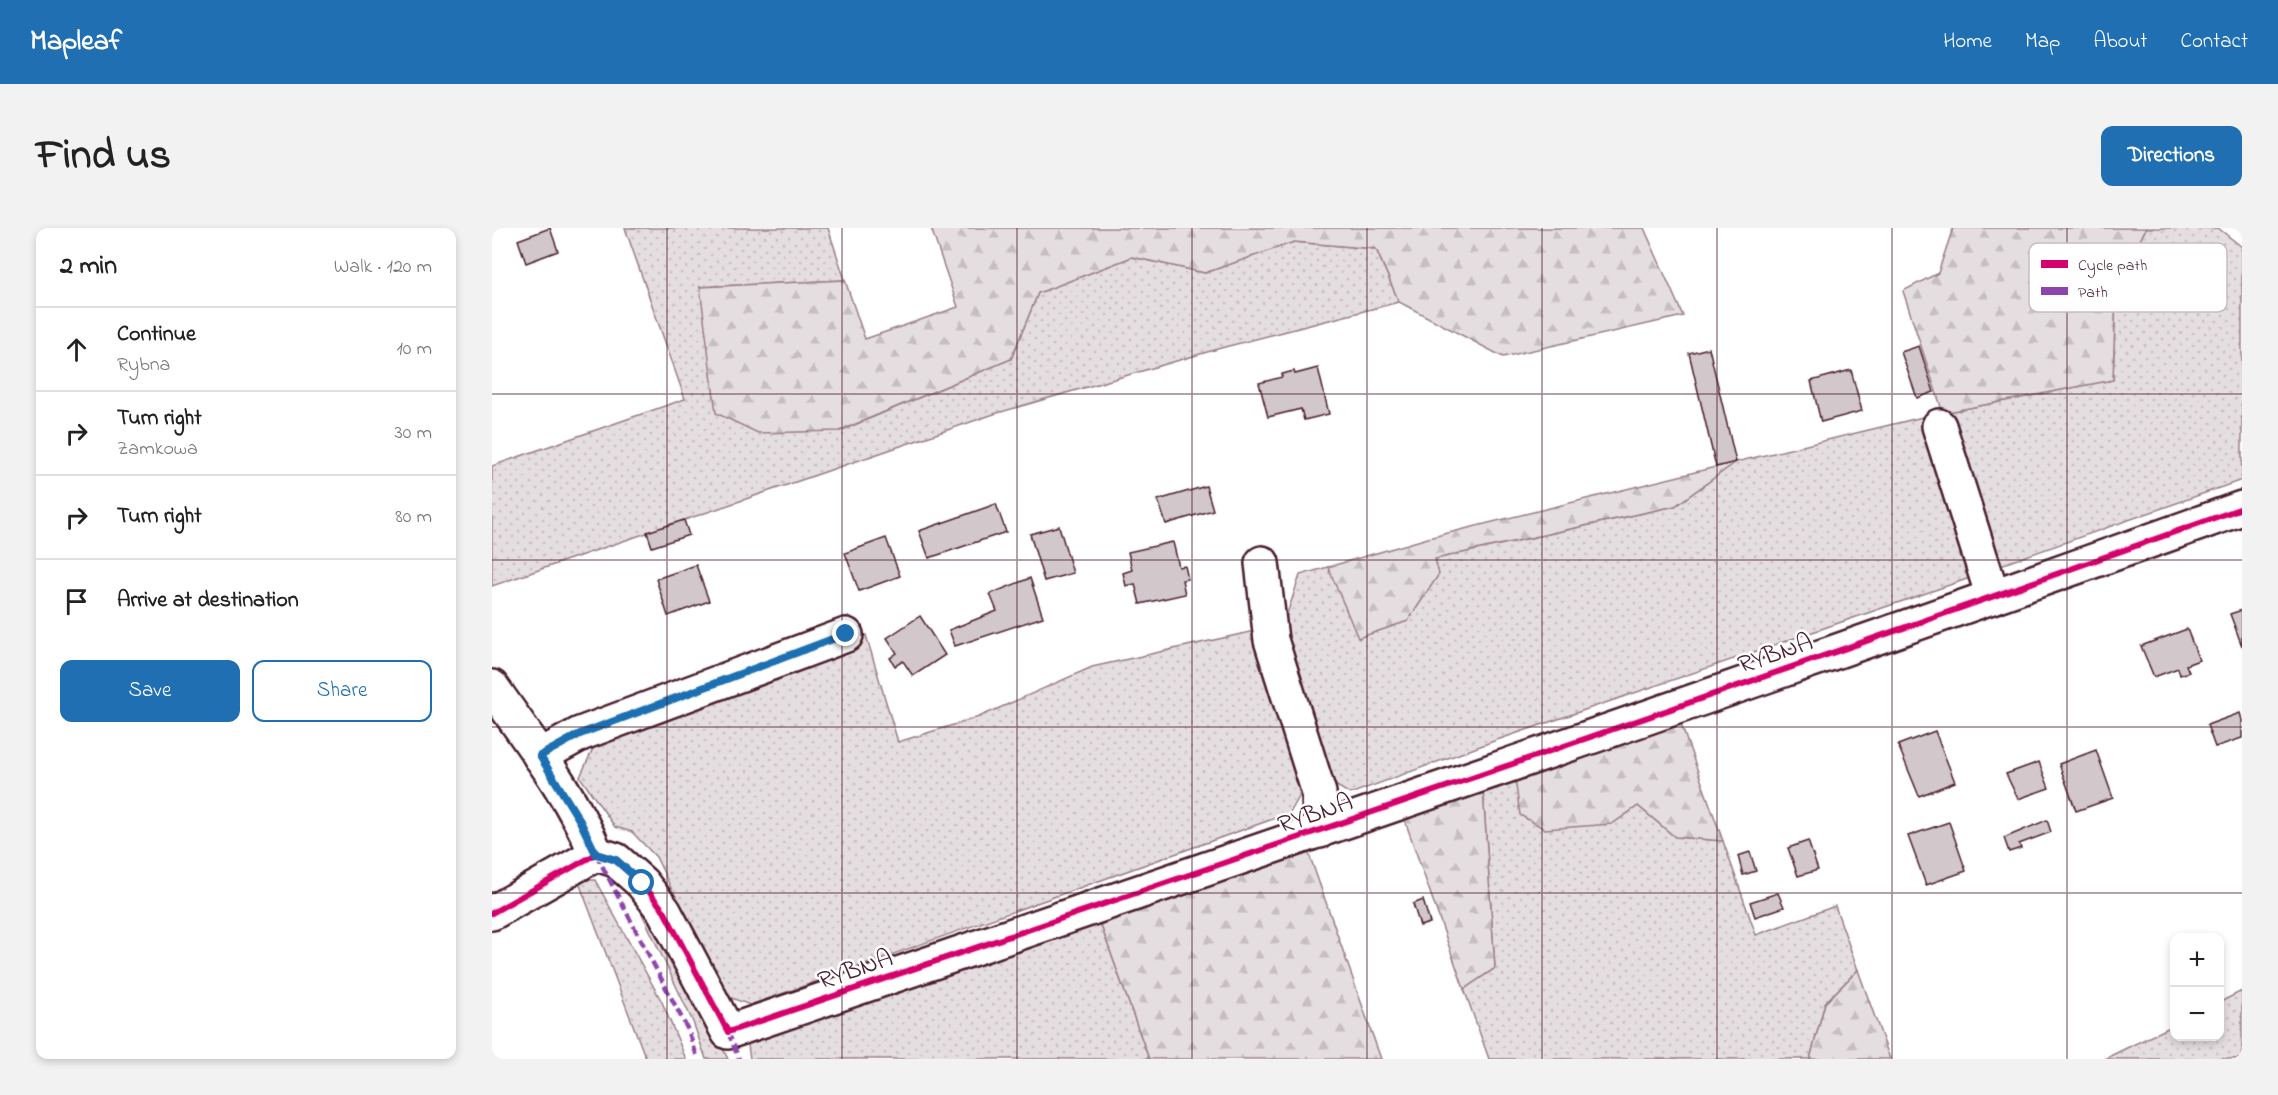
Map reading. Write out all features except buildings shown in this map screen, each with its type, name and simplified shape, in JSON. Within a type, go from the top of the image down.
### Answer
[{"type":"street","points":[[1939,426],[1993,597]]},
{"type":"street","name":"RYBNA","points":[[596,854],[616,860],[642,883],[664,910],[728,1032],[1320,831],[2242,508]]},
{"type":"street","points":[[1262,563],[1271,640],[1318,794],[1320,831]]},
{"type":"street","points":[[540,756],[580,734],[846,634]]},
{"type":"street","points":[[492,687],[540,756],[580,821],[596,854],[492,913]]},
{"type":"green space","points":[[625,228],[828,228],[845,280],[700,287],[840,431],[1011,359],[1038,293],[1132,257],[1205,273],[1294,242],[1376,249],[1399,302],[1221,348],[994,414],[492,586],[492,466],[685,399]]},
{"type":"green space","points":[[931,228],[1644,228],[1683,316],[1503,357],[1399,302],[1376,249],[1294,242],[1205,273],[1132,257],[1038,293],[1011,359],[839,431],[758,433],[716,413],[700,287],[845,280],[865,339],[958,307]]},
{"type":"green space","points":[[1953,228],[2146,228],[2139,243],[2029,243],[2029,312],[2115,312],[2113,380],[1943,413],[1903,291],[1938,273]]},
{"type":"green space","points":[[2146,228],[2218,228],[2242,247],[2242,480],[1995,567],[1943,413],[2113,380],[2115,312],[2227,312],[2227,243],[2139,243]]},
{"type":"green space","points":[[1927,416],[1973,577],[1494,741],[1350,794],[1325,779],[1282,629],[1300,575],[1328,567],[1359,638],[1435,559],[1675,506],[1736,462]]},
{"type":"green space","points":[[1736,462],[1675,506],[1435,559],[1439,574],[1408,621],[1358,638],[1328,567],[1428,538]]},
{"type":"green space","points":[[1255,631],[1304,788],[1290,813],[750,1005],[723,995],[656,857],[632,832],[615,827],[580,777],[596,742],[866,635],[898,742],[979,717],[1092,667]]},
{"type":"green space","points":[[1679,719],[1723,841],[1675,837],[1638,806],[1612,824],[1545,829],[1520,815],[1515,778]]},
{"type":"green space","points":[[1515,778],[1612,824],[1638,806],[1675,837],[1723,841],[1756,935],[1835,906],[1858,970],[1825,1003],[1810,1059],[1489,1059],[1464,989],[1495,968],[1483,790]]},
{"type":"green space","points":[[1483,790],[1495,968],[1464,989],[1404,818]]},
{"type":"green space","points":[[1308,851],[1381,1059],[1149,1059],[1099,920]]},
{"type":"green space","points":[[578,880],[595,880],[662,1002],[686,1059],[646,1059]]},
{"type":"green space","points":[[629,886],[683,969],[728,1059],[706,1059],[693,1022]]},
{"type":"green space","points":[[1099,920],[1149,1059],[750,1059],[747,1038]]},
{"type":"green space","points":[[1858,970],[1890,1059],[1810,1059],[1825,1003]]},
{"type":"green space","points":[[2242,991],[2242,1059],[2104,1059],[2170,1027],[2170,1041],[2224,1041],[2224,1000]]},
{"type":"marked path","points":[[596,854],[688,1030],[698,1059]]},
{"type":"marked path","points":[[728,1032],[739,1059]]},
{"type":"cycle path","points":[[492,913],[596,854],[616,860],[642,883],[664,911],[728,1032],[1675,708],[2242,508]]},
{"type":"route","points":[[642,883],[616,860],[596,854],[580,821],[540,756],[580,734],[846,634]]}]
